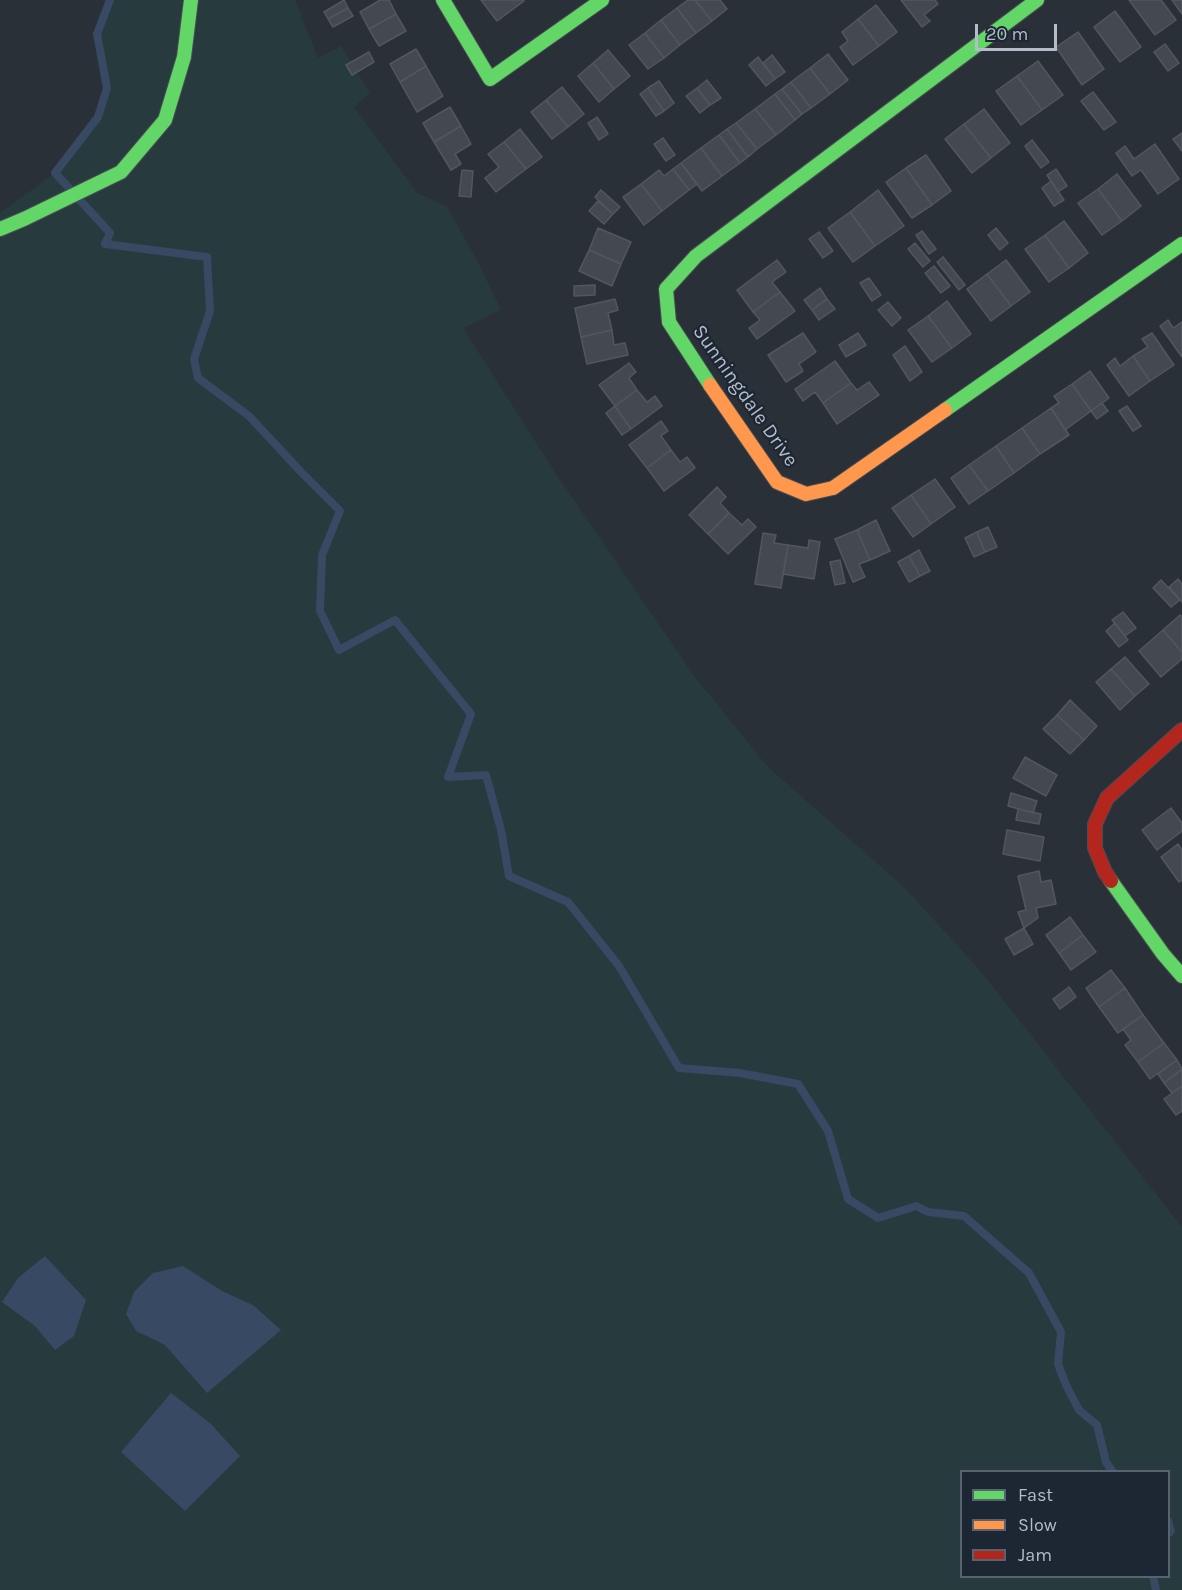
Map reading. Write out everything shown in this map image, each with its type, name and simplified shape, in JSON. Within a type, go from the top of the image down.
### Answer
[{"type":"street","points":[[0,229],[121,172],[165,120],[184,57],[190,0]]},
{"type":"street","points":[[443,0],[490,79],[602,0]]},
{"type":"street","name":"Sunningdale Drive","points":[[1037,0],[696,256],[666,289],[669,322],[777,482],[806,494],[833,488],[1182,244]]},
{"type":"street","points":[[1182,730],[1107,798],[1095,824],[1095,848],[1105,872],[1163,954],[1182,976]]},
{"type":"green space","points":[[110,0],[295,0],[318,58],[341,46],[370,93],[354,107],[417,193],[446,206],[477,260],[501,310],[463,328],[560,480],[692,673],[768,767],[903,886],[978,968],[1182,1227],[1182,1590],[0,1590],[0,213],[55,173],[98,117],[107,88],[97,34]]},
{"type":"water","points":[[45,1256],[86,1300],[74,1336],[55,1350],[35,1326],[2,1302],[18,1278]]},
{"type":"water","points":[[183,1266],[222,1291],[253,1305],[281,1330],[207,1393],[165,1345],[136,1331],[126,1314],[134,1292],[153,1273]]},
{"type":"water","points":[[171,1393],[210,1423],[240,1456],[185,1511],[121,1452]]},
{"type":"building","points":[[344,0],[348,8],[328,19],[324,12]]},
{"type":"building","points":[[380,0],[389,0],[396,14],[369,29],[360,12]]},
{"type":"building","points":[[481,0],[523,0],[524,1],[497,21]]},
{"type":"building","points":[[688,0],[695,0],[712,21],[696,33],[677,8]]},
{"type":"building","points":[[695,0],[720,0],[727,9],[712,21]]},
{"type":"building","points":[[901,0],[935,0],[938,4],[924,15],[930,21],[922,27]]},
{"type":"building","points":[[1129,0],[1161,0],[1176,20],[1155,35]]},
{"type":"building","points":[[1172,0],[1182,0],[1182,14]]},
{"type":"building","points":[[876,5],[897,32],[879,46],[858,19]]},
{"type":"building","points":[[348,8],[353,16],[333,27],[328,19]]},
{"type":"building","points":[[677,8],[696,33],[680,45],[661,20]]},
{"type":"building","points":[[1115,11],[1141,47],[1120,62],[1094,27]]},
{"type":"building","points":[[396,14],[406,31],[379,46],[369,29]]},
{"type":"building","points":[[858,19],[879,46],[853,65],[840,47],[848,41],[842,32]]},
{"type":"building","points":[[661,20],[680,45],[664,58],[645,33]]},
{"type":"building","points":[[1078,32],[1104,69],[1082,85],[1056,47]]},
{"type":"building","points":[[645,33],[664,58],[648,69],[629,45]]},
{"type":"building","points":[[1165,44],[1179,63],[1168,71],[1154,52]]},
{"type":"building","points":[[416,49],[426,66],[400,82],[390,64]]},
{"type":"building","points":[[608,50],[630,76],[614,89],[593,63]]},
{"type":"building","points":[[369,52],[374,62],[352,75],[346,65]]},
{"type":"building","points":[[828,54],[848,80],[830,94],[810,68]]},
{"type":"building","points":[[772,55],[785,72],[775,79],[763,63]]},
{"type":"building","points":[[758,57],[775,79],[766,86],[749,65]]},
{"type":"building","points":[[1038,61],[1063,95],[1042,110],[1017,76]]},
{"type":"building","points":[[593,63],[614,89],[599,102],[578,76]]},
{"type":"building","points":[[426,66],[443,96],[417,112],[400,82]]},
{"type":"building","points":[[810,68],[830,94],[811,108],[791,82]]},
{"type":"building","points":[[1017,76],[1042,110],[1021,125],[996,91]]},
{"type":"building","points":[[707,80],[721,98],[710,105],[697,88]]},
{"type":"building","points":[[659,81],[674,103],[664,111],[648,88]]},
{"type":"building","points":[[791,82],[811,108],[802,114],[782,89]]},
{"type":"building","points":[[562,87],[584,114],[568,127],[546,100]]},
{"type":"building","points":[[648,88],[664,111],[656,116],[640,94]]},
{"type":"building","points":[[697,88],[710,105],[700,113],[686,96]]},
{"type":"building","points":[[782,89],[802,114],[795,120],[775,94]]},
{"type":"building","points":[[1093,92],[1116,122],[1104,130],[1081,101]]},
{"type":"building","points":[[775,94],[795,120],[776,135],[755,109]]},
{"type":"building","points":[[546,100],[568,127],[552,139],[531,112]]},
{"type":"building","points":[[450,107],[461,126],[434,142],[423,123]]},
{"type":"building","points":[[755,109],[776,135],[757,149],[736,123]]},
{"type":"building","points":[[984,109],[1010,143],[991,158],[964,124]]},
{"type":"building","points":[[597,117],[608,134],[599,140],[588,123]]},
{"type":"building","points":[[736,123],[757,149],[748,157],[727,129]]},
{"type":"building","points":[[964,124],[991,158],[972,173],[945,139]]},
{"type":"building","points":[[461,126],[471,144],[455,154],[461,164],[451,170],[434,142]]},
{"type":"building","points":[[520,129],[542,157],[526,169],[504,142]]},
{"type":"building","points":[[727,129],[748,157],[740,163],[719,135]]},
{"type":"building","points":[[1182,133],[1182,151],[1173,139]]},
{"type":"building","points":[[719,135],[740,163],[722,176],[701,148]]},
{"type":"building","points":[[663,138],[675,155],[666,161],[654,144]]},
{"type":"building","points":[[1032,140],[1049,162],[1041,168],[1025,146]]},
{"type":"building","points":[[504,142],[526,169],[496,192],[485,178],[499,167],[488,154]]},
{"type":"building","points":[[1155,144],[1179,179],[1158,194],[1141,170],[1132,176],[1116,153],[1125,146],[1134,159]]},
{"type":"building","points":[[701,148],[722,176],[702,191],[681,163]]},
{"type":"building","points":[[926,155],[951,191],[932,205],[906,168]]},
{"type":"building","points":[[681,163],[697,184],[689,190],[673,169]]},
{"type":"building","points":[[906,168],[932,205],[912,218],[886,182]]},
{"type":"building","points":[[673,169],[689,190],[662,211],[641,184],[659,170],[664,176]]},
{"type":"building","points":[[1056,169],[1067,186],[1058,192],[1047,175]]},
{"type":"building","points":[[462,170],[473,171],[471,197],[459,196]]},
{"type":"building","points":[[1117,174],[1141,206],[1122,221],[1098,189]]},
{"type":"building","points":[[1051,181],[1064,200],[1054,206],[1042,188]]},
{"type":"building","points":[[641,184],[662,211],[644,225],[623,197]]},
{"type":"building","points":[[1098,189],[1122,221],[1102,235],[1078,203]]},
{"type":"building","points":[[601,190],[620,207],[613,214],[595,197]]},
{"type":"building","points":[[878,190],[904,226],[875,246],[850,212]]},
{"type":"building","points":[[598,201],[613,214],[604,224],[589,211]]},
{"type":"building","points":[[850,212],[875,246],[853,262],[828,228]]},
{"type":"building","points":[[1064,221],[1088,253],[1069,268],[1045,235]]},
{"type":"building","points":[[598,228],[631,242],[621,264],[589,250]]},
{"type":"building","points":[[996,228],[1008,243],[1000,250],[988,235]]},
{"type":"building","points":[[922,231],[936,249],[929,254],[916,235]]},
{"type":"building","points":[[819,232],[833,251],[823,258],[809,239]]},
{"type":"building","points":[[1045,235],[1069,268],[1049,282],[1025,249]]},
{"type":"building","points":[[915,243],[930,261],[923,267],[908,249]]},
{"type":"building","points":[[589,250],[621,264],[612,286],[579,271]]},
{"type":"building","points":[[943,257],[965,285],[959,290],[937,262]]},
{"type":"building","points":[[777,260],[786,272],[772,282],[780,292],[753,312],[737,290]]},
{"type":"building","points":[[1006,260],[1030,292],[1011,306],[987,274]]},
{"type":"building","points":[[934,266],[950,286],[941,293],[925,273]]},
{"type":"building","points":[[987,274],[1011,306],[991,321],[967,289]]},
{"type":"building","points":[[869,278],[881,295],[872,301],[860,283]]},
{"type":"building","points":[[595,285],[595,295],[574,296],[574,286]]},
{"type":"building","points":[[820,288],[827,299],[812,310],[804,300]]},
{"type":"building","points":[[780,292],[795,311],[757,339],[749,328],[760,320],[753,312]]},
{"type":"building","points":[[615,299],[618,310],[608,313],[612,330],[581,337],[575,308]]},
{"type":"building","points":[[827,299],[835,309],[819,320],[812,310]]},
{"type":"building","points":[[947,301],[971,334],[952,348],[928,316]]},
{"type":"building","points":[[888,302],[901,318],[892,326],[878,310]]},
{"type":"building","points":[[928,316],[952,348],[932,362],[908,330]]},
{"type":"building","points":[[1168,320],[1173,328],[1182,322],[1182,357],[1160,326]]},
{"type":"building","points":[[612,330],[614,345],[625,343],[628,355],[587,364],[581,337]]},
{"type":"building","points":[[803,333],[816,352],[799,364],[803,371],[786,382],[768,355]]},
{"type":"building","points":[[858,333],[866,345],[846,357],[839,345]]},
{"type":"building","points":[[1152,333],[1174,365],[1150,381],[1133,356],[1148,347],[1142,339]]},
{"type":"building","points":[[905,346],[922,372],[910,381],[893,355]]},
{"type":"building","points":[[1133,356],[1150,381],[1129,396],[1107,365],[1115,358],[1120,366]]},
{"type":"building","points":[[835,361],[851,383],[823,403],[815,392],[803,401],[795,389]]},
{"type":"building","points":[[629,363],[636,372],[629,378],[637,390],[615,406],[599,385]]},
{"type":"building","points":[[1090,371],[1109,398],[1091,411],[1072,384]]},
{"type":"building","points":[[869,382],[879,395],[837,424],[823,403],[851,383],[857,390]]},
{"type":"building","points":[[1072,384],[1091,411],[1065,430],[1051,408],[1059,403],[1054,396]]},
{"type":"building","points":[[637,390],[647,402],[655,396],[662,406],[631,429],[615,406]]},
{"type":"building","points":[[1102,403],[1108,411],[1097,419],[1091,411]]},
{"type":"building","points":[[615,406],[631,429],[622,435],[606,413]]},
{"type":"building","points":[[1127,406],[1141,426],[1133,431],[1119,411]]},
{"type":"building","points":[[1051,408],[1069,435],[1040,454],[1022,428]]},
{"type":"building","points":[[661,421],[668,431],[661,436],[671,450],[647,468],[629,445]]},
{"type":"building","points":[[1022,428],[1040,454],[1014,473],[996,446]]},
{"type":"building","points":[[996,446],[1014,473],[988,491],[969,465]]},
{"type":"building","points":[[671,450],[680,462],[687,457],[695,468],[664,491],[647,468]]},
{"type":"building","points":[[969,465],[988,491],[969,504],[951,478]]},
{"type":"building","points":[[935,479],[955,507],[931,524],[911,495]]},
{"type":"building","points":[[717,487],[726,497],[720,503],[729,513],[708,534],[689,515]]},
{"type":"building","points":[[911,495],[931,524],[913,537],[892,508]]},
{"type":"building","points":[[729,513],[742,525],[748,519],[756,527],[728,554],[708,534]]},
{"type":"building","points":[[876,520],[890,551],[870,560],[857,530]]},
{"type":"building","points":[[988,527],[997,547],[985,552],[977,532]]},
{"type":"building","points":[[857,530],[870,560],[859,564],[865,577],[853,582],[835,539]]},
{"type":"building","points":[[977,532],[985,552],[974,557],[965,538]]},
{"type":"building","points":[[763,533],[776,535],[774,543],[788,545],[781,588],[755,584]]},
{"type":"building","points":[[809,540],[820,542],[814,579],[783,574],[788,545],[808,548]]},
{"type":"building","points":[[919,550],[930,571],[920,576],[909,556]]},
{"type":"building","points":[[909,556],[920,576],[909,582],[898,562]]},
{"type":"building","points":[[840,560],[845,583],[835,585],[830,562]]},
{"type":"building","points":[[1178,579],[1182,584],[1182,602],[1169,587]]},
{"type":"building","points":[[1161,580],[1180,600],[1171,607],[1153,588]]},
{"type":"building","points":[[1123,612],[1136,628],[1125,636],[1112,620]]},
{"type":"building","points":[[1180,615],[1182,617],[1182,652],[1163,630]]},
{"type":"building","points":[[1115,623],[1128,640],[1119,647],[1106,631]]},
{"type":"building","points":[[1163,630],[1182,652],[1182,659],[1161,677],[1139,651]]},
{"type":"building","points":[[1125,657],[1149,684],[1135,696],[1111,669]]},
{"type":"building","points":[[1111,669],[1135,696],[1120,710],[1096,682]]},
{"type":"building","points":[[1070,700],[1097,726],[1084,740],[1057,715]]},
{"type":"building","points":[[1057,715],[1084,740],[1070,754],[1043,729]]},
{"type":"building","points":[[1025,757],[1057,775],[1046,796],[1013,778]]},
{"type":"building","points":[[1011,793],[1037,801],[1033,813],[1008,806]]},
{"type":"building","points":[[1171,808],[1182,823],[1182,831],[1157,850],[1142,830]]},
{"type":"building","points":[[1018,809],[1041,814],[1039,824],[1016,820]]},
{"type":"building","points":[[1007,830],[1044,837],[1040,861],[1003,854]]},
{"type":"building","points":[[1178,844],[1182,850],[1182,880],[1179,882],[1161,857]]},
{"type":"building","points":[[1039,871],[1041,882],[1051,880],[1056,904],[1036,908],[1038,918],[1024,928],[1018,912],[1026,910],[1018,876]]},
{"type":"building","points":[[1070,917],[1083,935],[1059,953],[1046,935]]},
{"type":"building","points":[[1024,928],[1033,944],[1014,955],[1005,939]]},
{"type":"building","points":[[1083,935],[1096,952],[1071,970],[1059,953]]},
{"type":"building","points":[[1111,970],[1125,988],[1099,1007],[1086,988]]},
{"type":"building","points":[[1069,987],[1076,997],[1060,1009],[1053,999]]},
{"type":"building","points":[[1125,988],[1143,1015],[1118,1033],[1099,1007]]},
{"type":"building","points":[[1143,1015],[1164,1043],[1138,1062],[1125,1045],[1131,1040],[1123,1029]]},
{"type":"building","points":[[1164,1043],[1177,1060],[1150,1079],[1138,1062]]},
{"type":"building","points":[[1177,1060],[1182,1069],[1164,1083],[1158,1074]]},
{"type":"building","points":[[1182,1069],[1182,1086],[1172,1093],[1164,1083]]},
{"type":"building","points":[[1182,1086],[1182,1111],[1176,1115],[1164,1099]]},
{"type":"waterway","points":[[71,190],[55,173],[98,117],[107,88],[97,34],[110,0]]},
{"type":"waterway","points":[[79,199],[110,233],[105,244],[207,257],[210,311],[194,359],[198,378],[249,416],[340,511],[322,555],[320,611],[339,650],[395,620],[471,714],[448,777],[486,775],[501,830],[509,876],[568,902],[619,966],[679,1068],[740,1073],[798,1084],[828,1131],[848,1199],[878,1218],[916,1206],[928,1212],[964,1216],[1029,1273],[1061,1332],[1058,1364],[1066,1385],[1079,1410],[1097,1425],[1106,1462],[1112,1470]]},
{"type":"waterway","points":[[1170,1528],[1170,1532]]},
{"type":"waterway","points":[[1153,1578],[1156,1590]]},
{"type":"traffic: fast","points":[[0,229],[121,172],[165,120],[184,57],[191,0]]},
{"type":"traffic: fast","points":[[443,0],[490,79],[602,0]]},
{"type":"traffic: fast","points":[[710,385],[669,322],[666,289],[696,256],[1037,0]]},
{"type":"traffic: fast","points":[[945,410],[1182,244]]},
{"type":"traffic: fast","points":[[1111,881],[1163,954],[1182,976]]},
{"type":"traffic: slow","points":[[710,385],[777,482],[806,494],[833,488],[945,410]]},
{"type":"traffic: jam","points":[[1111,881],[1095,848],[1095,824],[1107,798],[1182,730]]}]
